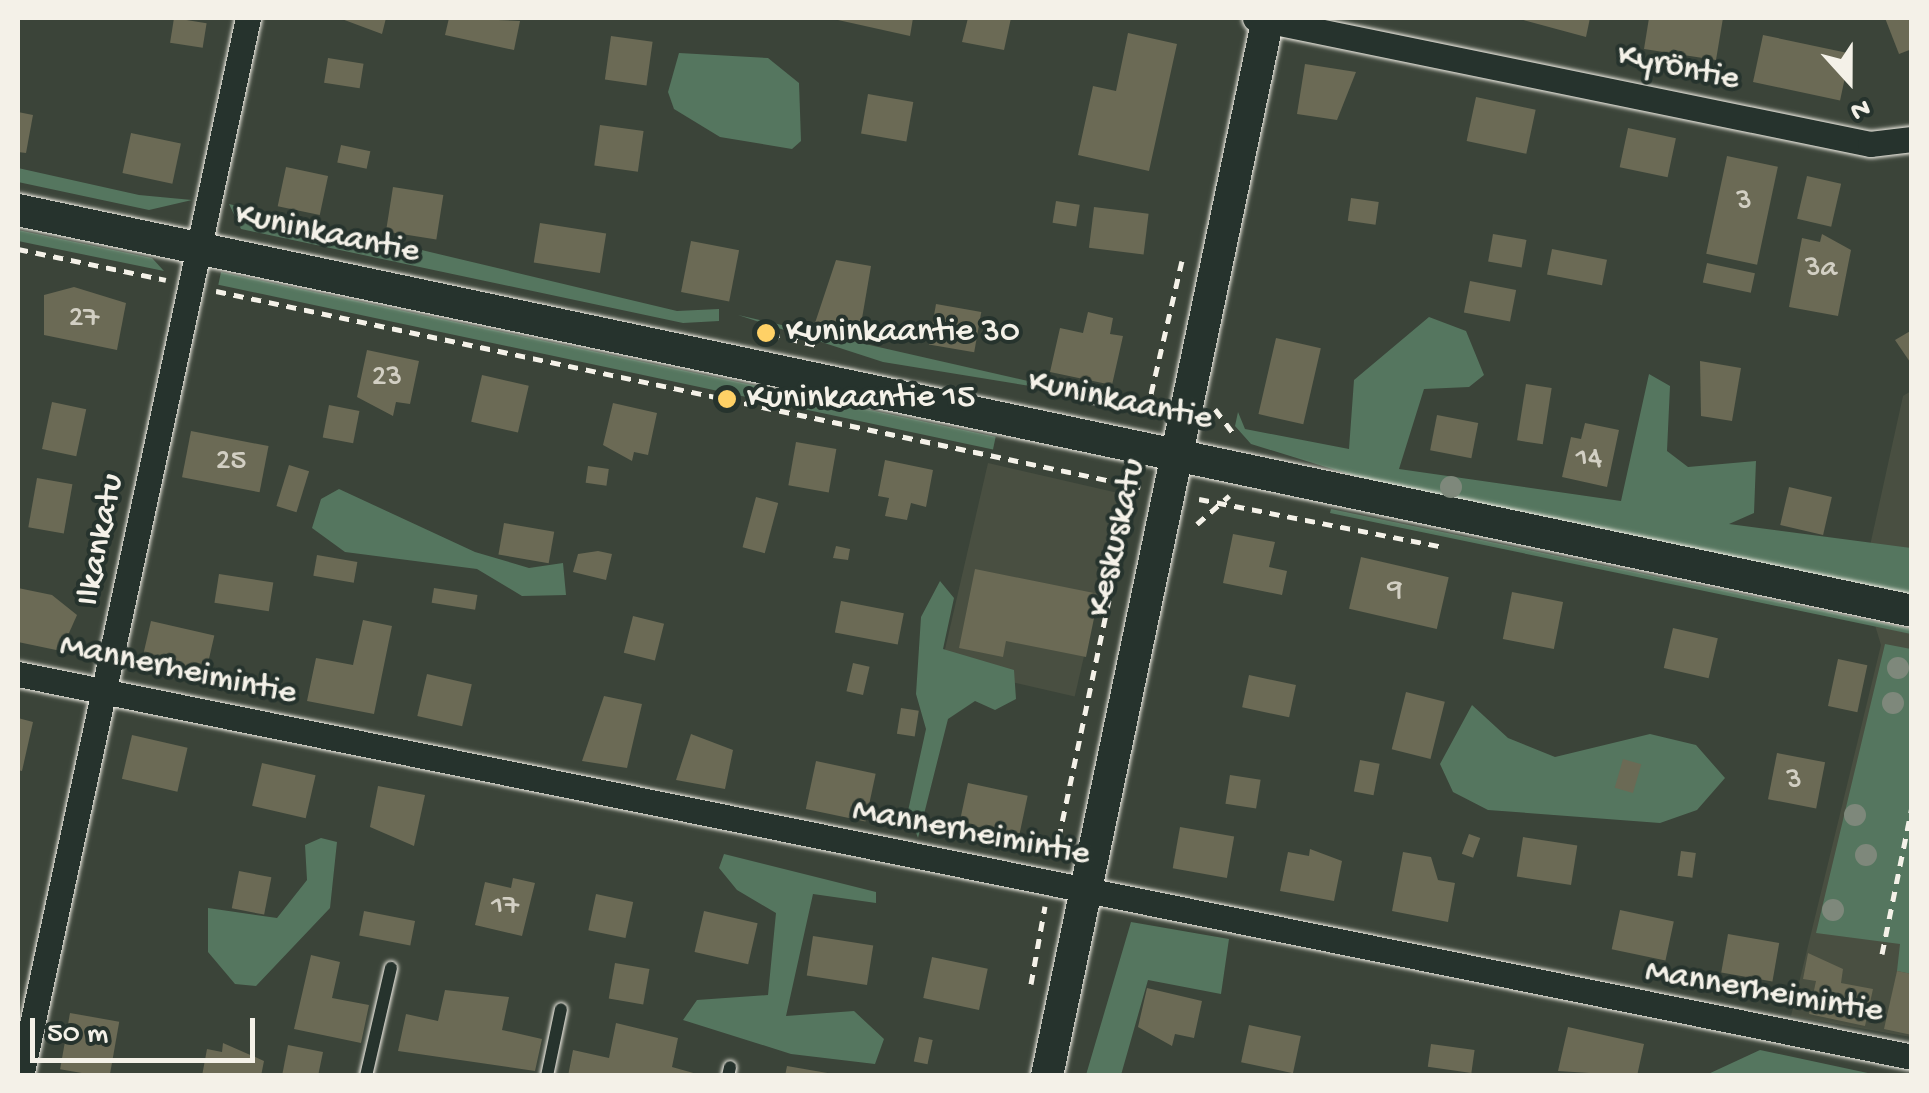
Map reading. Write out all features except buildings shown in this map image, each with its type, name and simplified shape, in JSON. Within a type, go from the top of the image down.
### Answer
[{"type":"street","name":"Ilkankatu","points":[[21,1076],[107,692],[195,247],[248,18]]},
{"type":"street","name":"Kyröntie","points":[[1263,19],[1870,144],[1912,139]]},
{"type":"street","name":"Keskuskatu","points":[[1048,1076],[1263,19]]},
{"type":"street","name":"Kuninkaantie","points":[[18,210],[1912,611]]},
{"type":"street","name":"Mannerheimintie","points":[[18,674],[1049,887],[1086,890],[1912,1056]]},
{"type":"lane","points":[[366,1076],[391,968]]},
{"type":"lane","points":[[547,1076],[561,1009]]},
{"type":"path","points":[[1028,1000],[1138,447],[1188,239]]},
{"type":"path","points":[[18,250],[1133,485]]},
{"type":"path","points":[[1882,954],[1912,806]]},
{"type":"shaded area","points":[[1911,391],[1911,1037],[1791,1016],[1881,645],[1862,582],[1903,396]]},
{"type":"shaded area","points":[[988,463],[1121,494],[1075,696],[941,666]]},
{"type":"green space","points":[[679,53],[768,58],[799,83],[801,141],[792,149],[720,137],[674,109],[668,92]]},
{"type":"green space","points":[[18,168],[139,195],[192,200],[149,210],[18,182]]},
{"type":"green space","points":[[229,204],[677,311],[719,309],[719,321],[683,323],[241,229]]},
{"type":"green space","points":[[18,230],[152,258],[164,271],[18,241]]},
{"type":"green space","points":[[221,272],[996,437],[993,449],[218,285]]},
{"type":"green space","points":[[738,315],[1028,381],[1030,386],[883,362]]},
{"type":"green space","points":[[1429,317],[1466,331],[1484,375],[1469,387],[1424,389],[1399,469],[1621,501],[1649,374],[1670,386],[1667,451],[1688,467],[1756,461],[1754,513],[1729,524],[1911,548],[1911,594],[1387,486],[1251,444],[1235,426],[1238,412],[1245,429],[1349,449],[1354,380]]},
{"type":"green space","points":[[339,489],[475,552],[529,568],[563,563],[566,595],[522,596],[477,569],[345,552],[312,528],[321,499]]},
{"type":"green space","points":[[1331,509],[1911,629],[1911,634],[1330,513]]},
{"type":"green space","points":[[940,581],[954,598],[943,649],[1014,670],[1016,699],[995,710],[975,701],[948,719],[918,838],[908,811],[926,729],[916,694],[921,617]]},
{"type":"green space","points":[[1885,644],[1911,649],[1911,974],[1897,971],[1900,944],[1816,933]]},
{"type":"green space","points":[[1472,705],[1508,738],[1555,757],[1650,734],[1696,745],[1725,778],[1697,810],[1660,823],[1488,810],[1453,792],[1440,764]]},
{"type":"green space","points":[[321,838],[337,842],[330,908],[256,986],[235,984],[208,952],[208,908],[277,918],[307,880],[305,845]]},
{"type":"green space","points":[[724,854],[876,892],[876,903],[813,894],[786,1016],[854,1011],[884,1039],[875,1064],[791,1054],[683,1020],[697,1000],[768,995],[776,913],[737,890],[719,868]]},
{"type":"green space","points":[[1131,922],[1229,939],[1221,994],[1148,980],[1121,1075],[1086,1075]]},
{"type":"green space","points":[[1760,1050],[1877,1075],[1706,1075]]},
{"type":"place","name":"Kuninkaantie 30","points":[[766,333]]},
{"type":"place","name":"Kuninkaantie 15","points":[[727,399]]}]
